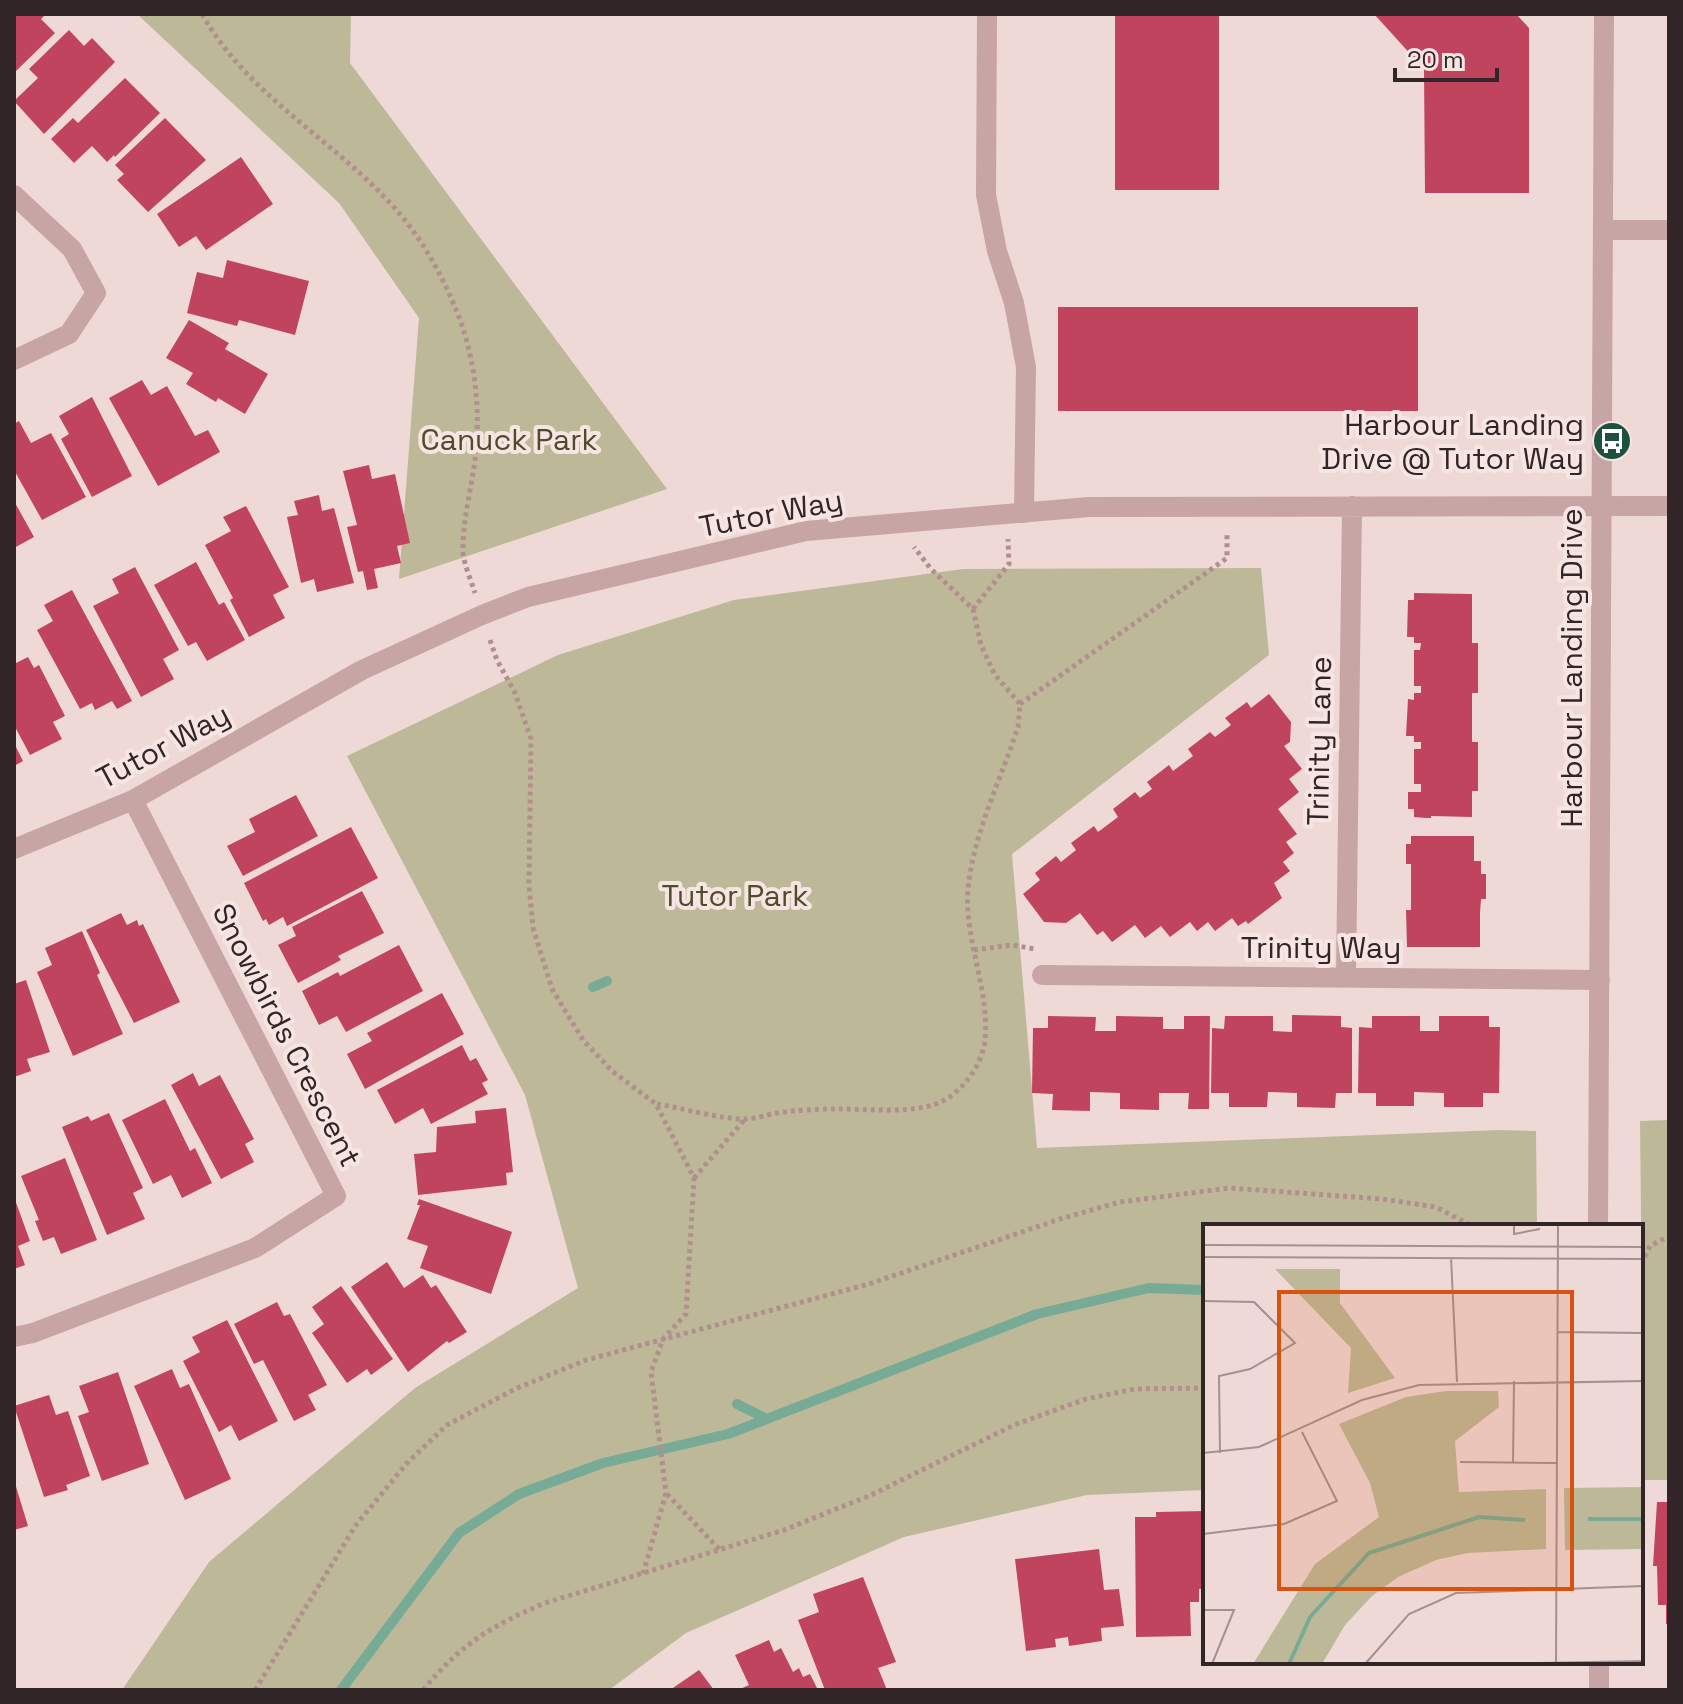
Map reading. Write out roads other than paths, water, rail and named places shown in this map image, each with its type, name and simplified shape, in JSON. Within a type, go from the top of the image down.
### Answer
[{"type":"street","points":[[987,14],[986,195],[997,251],[1014,303],[1026,367],[1015,514]]},
{"type":"street","name":"Harbour Landing Drive","points":[[1598,1224],[1604,14]]},
{"type":"street","points":[[14,195],[72,249],[96,293],[69,334],[14,360]]},
{"type":"street","points":[[1603,230],[1669,230]]},
{"type":"street","name":"Trinity Lane","points":[[1346,977],[1352,506]]},
{"type":"street","name":"Tutor Way","points":[[14,849],[133,800],[362,670],[482,615],[528,597],[806,531],[1089,507],[1669,506]]},
{"type":"street","name":"Snowbirds Crescent","points":[[14,1337],[33,1333],[255,1248],[336,1196],[133,800]]},
{"type":"street","name":"Trinity Way","points":[[1042,975],[1600,980]]},
{"type":"street","points":[[1599,1664],[1599,1690]]},
{"type":"waterway","points":[[593,987],[607,981]]},
{"type":"waterway","points":[[341,1690],[459,1533],[519,1494],[603,1463],[728,1434],[1037,1314],[1149,1288],[1203,1290]]},
{"type":"waterway","points":[[737,1404],[767,1419]]},
{"type":"place","name":"Harbour Landing Drive @ Tutor Way","points":[[1612,441]]},
{"type":"park label","name":"Canuck Park","points":[[509,439]]},
{"type":"park label","name":"Tutor Park","points":[[735,895]]}]
